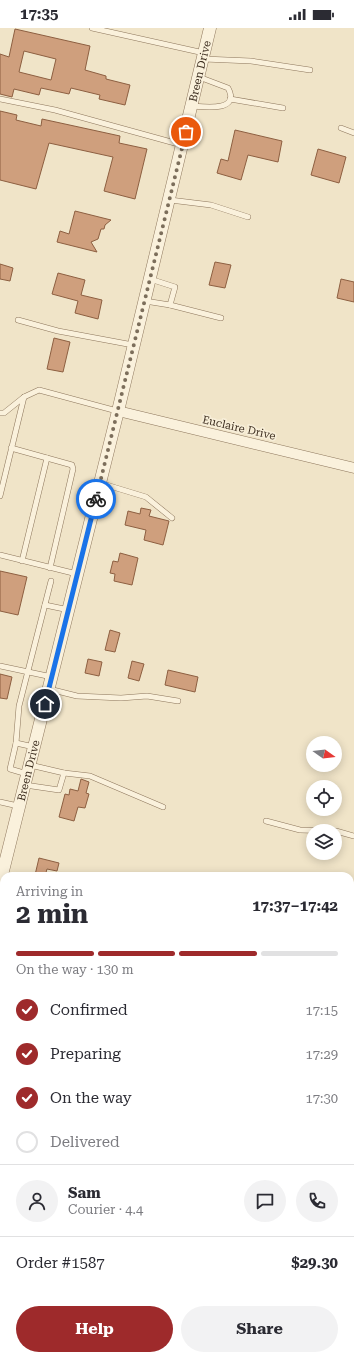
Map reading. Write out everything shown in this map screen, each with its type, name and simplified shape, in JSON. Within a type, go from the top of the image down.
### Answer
[{"type":"street","name":"Breen Drive","points":[[4,872],[19,806],[78,575],[170,200],[205,56],[210,28]]},
{"type":"street","name":"Euclaire Drive","points":[[118,412],[354,468]]},
{"type":"lane","points":[[92,28],[205,56],[310,70]]},
{"type":"lane","points":[[192,106],[220,108],[226,105],[230,99],[228,88],[199,77]]},
{"type":"lane","points":[[0,99],[55,110],[183,146]]},
{"type":"lane","points":[[230,99],[283,108]]},
{"type":"lane","points":[[341,128],[354,133]]},
{"type":"lane","points":[[170,200],[211,205],[248,217]]},
{"type":"lane","points":[[150,279],[175,288],[170,305]]},
{"type":"lane","points":[[145,301],[170,305],[221,318]]},
{"type":"lane","points":[[18,320],[58,331],[134,346]]},
{"type":"lane","points":[[0,413],[4,413],[24,397],[39,390],[118,412]]},
{"type":"lane","points":[[0,496],[24,397]]},
{"type":"lane","points":[[11,448],[72,465],[73,469],[50,568]]},
{"type":"lane","points":[[22,561],[46,458]]},
{"type":"lane","points":[[100,483],[146,497],[172,518]]},
{"type":"lane","points":[[0,555],[78,575]]},
{"type":"lane","points":[[51,581],[19,706],[16,742],[10,769],[27,774],[59,790],[64,773]]},
{"type":"lane","points":[[45,605],[68,610]]},
{"type":"lane","points":[[0,666],[52,677]]},
{"type":"lane","points":[[49,689],[77,696],[121,698],[148,696],[178,701]]},
{"type":"lane","points":[[16,742],[34,747]]},
{"type":"lane","points":[[27,774],[64,773],[90,776],[163,807]]},
{"type":"lane","points":[[0,802],[19,806]]},
{"type":"lane","points":[[266,821],[300,830],[336,831],[354,836]]},
{"type":"building","points":[[15,29],[90,46],[85,70],[106,76],[106,79],[130,85],[125,105],[99,99],[100,95],[71,88],[69,94],[41,88],[39,95],[14,89],[12,97],[0,94],[0,54],[9,57]],"holes":[[[24,51],[56,59],[51,80],[19,72]]]},
{"type":"building","points":[[0,111],[17,115],[16,120],[41,126],[42,119],[120,136],[119,143],[147,149],[135,199],[104,191],[113,157],[49,143],[36,189],[0,180]]},
{"type":"building","points":[[235,130],[282,141],[278,162],[248,155],[241,180],[217,173],[221,159],[228,161]]},
{"type":"building","points":[[318,149],[346,157],[339,183],[311,175]]},
{"type":"building","points":[[75,211],[111,220],[105,225],[104,229],[101,229],[98,239],[91,242],[97,252],[57,242],[60,231],[69,234]]},
{"type":"building","points":[[215,262],[231,265],[225,288],[209,285]]},
{"type":"building","points":[[0,264],[13,268],[10,281],[0,279]]},
{"type":"building","points":[[58,273],[85,280],[81,295],[102,300],[98,319],[75,313],[78,301],[52,294]]},
{"type":"building","points":[[341,279],[354,282],[354,302],[337,298]]},
{"type":"building","points":[[54,338],[70,342],[63,372],[47,369]]},
{"type":"building","points":[[141,508],[151,510],[149,516],[169,521],[163,545],[144,540],[146,530],[125,525],[128,511],[140,514]]},
{"type":"building","points":[[120,553],[138,558],[132,585],[114,581],[115,574],[110,573],[113,561],[118,562]]},
{"type":"building","points":[[0,571],[27,577],[18,615],[0,611]]},
{"type":"building","points":[[110,630],[120,633],[115,652],[105,650]]},
{"type":"building","points":[[88,659],[102,662],[99,676],[85,673]]},
{"type":"building","points":[[132,661],[144,664],[139,681],[128,678]]},
{"type":"building","points":[[168,670],[198,677],[195,692],[165,685]]},
{"type":"building","points":[[0,674],[12,677],[7,699],[0,698]]},
{"type":"building","points":[[81,779],[89,782],[86,793],[89,794],[85,808],[78,807],[74,821],[59,817],[65,794],[69,795],[70,789],[78,791]]},
{"type":"building","points":[[39,858],[59,863],[57,871],[47,869],[46,872],[36,872]]},
{"type":"way so far","points":[[96,499],[186,132]]},
{"type":"route","points":[[45,704],[96,499]]}]
